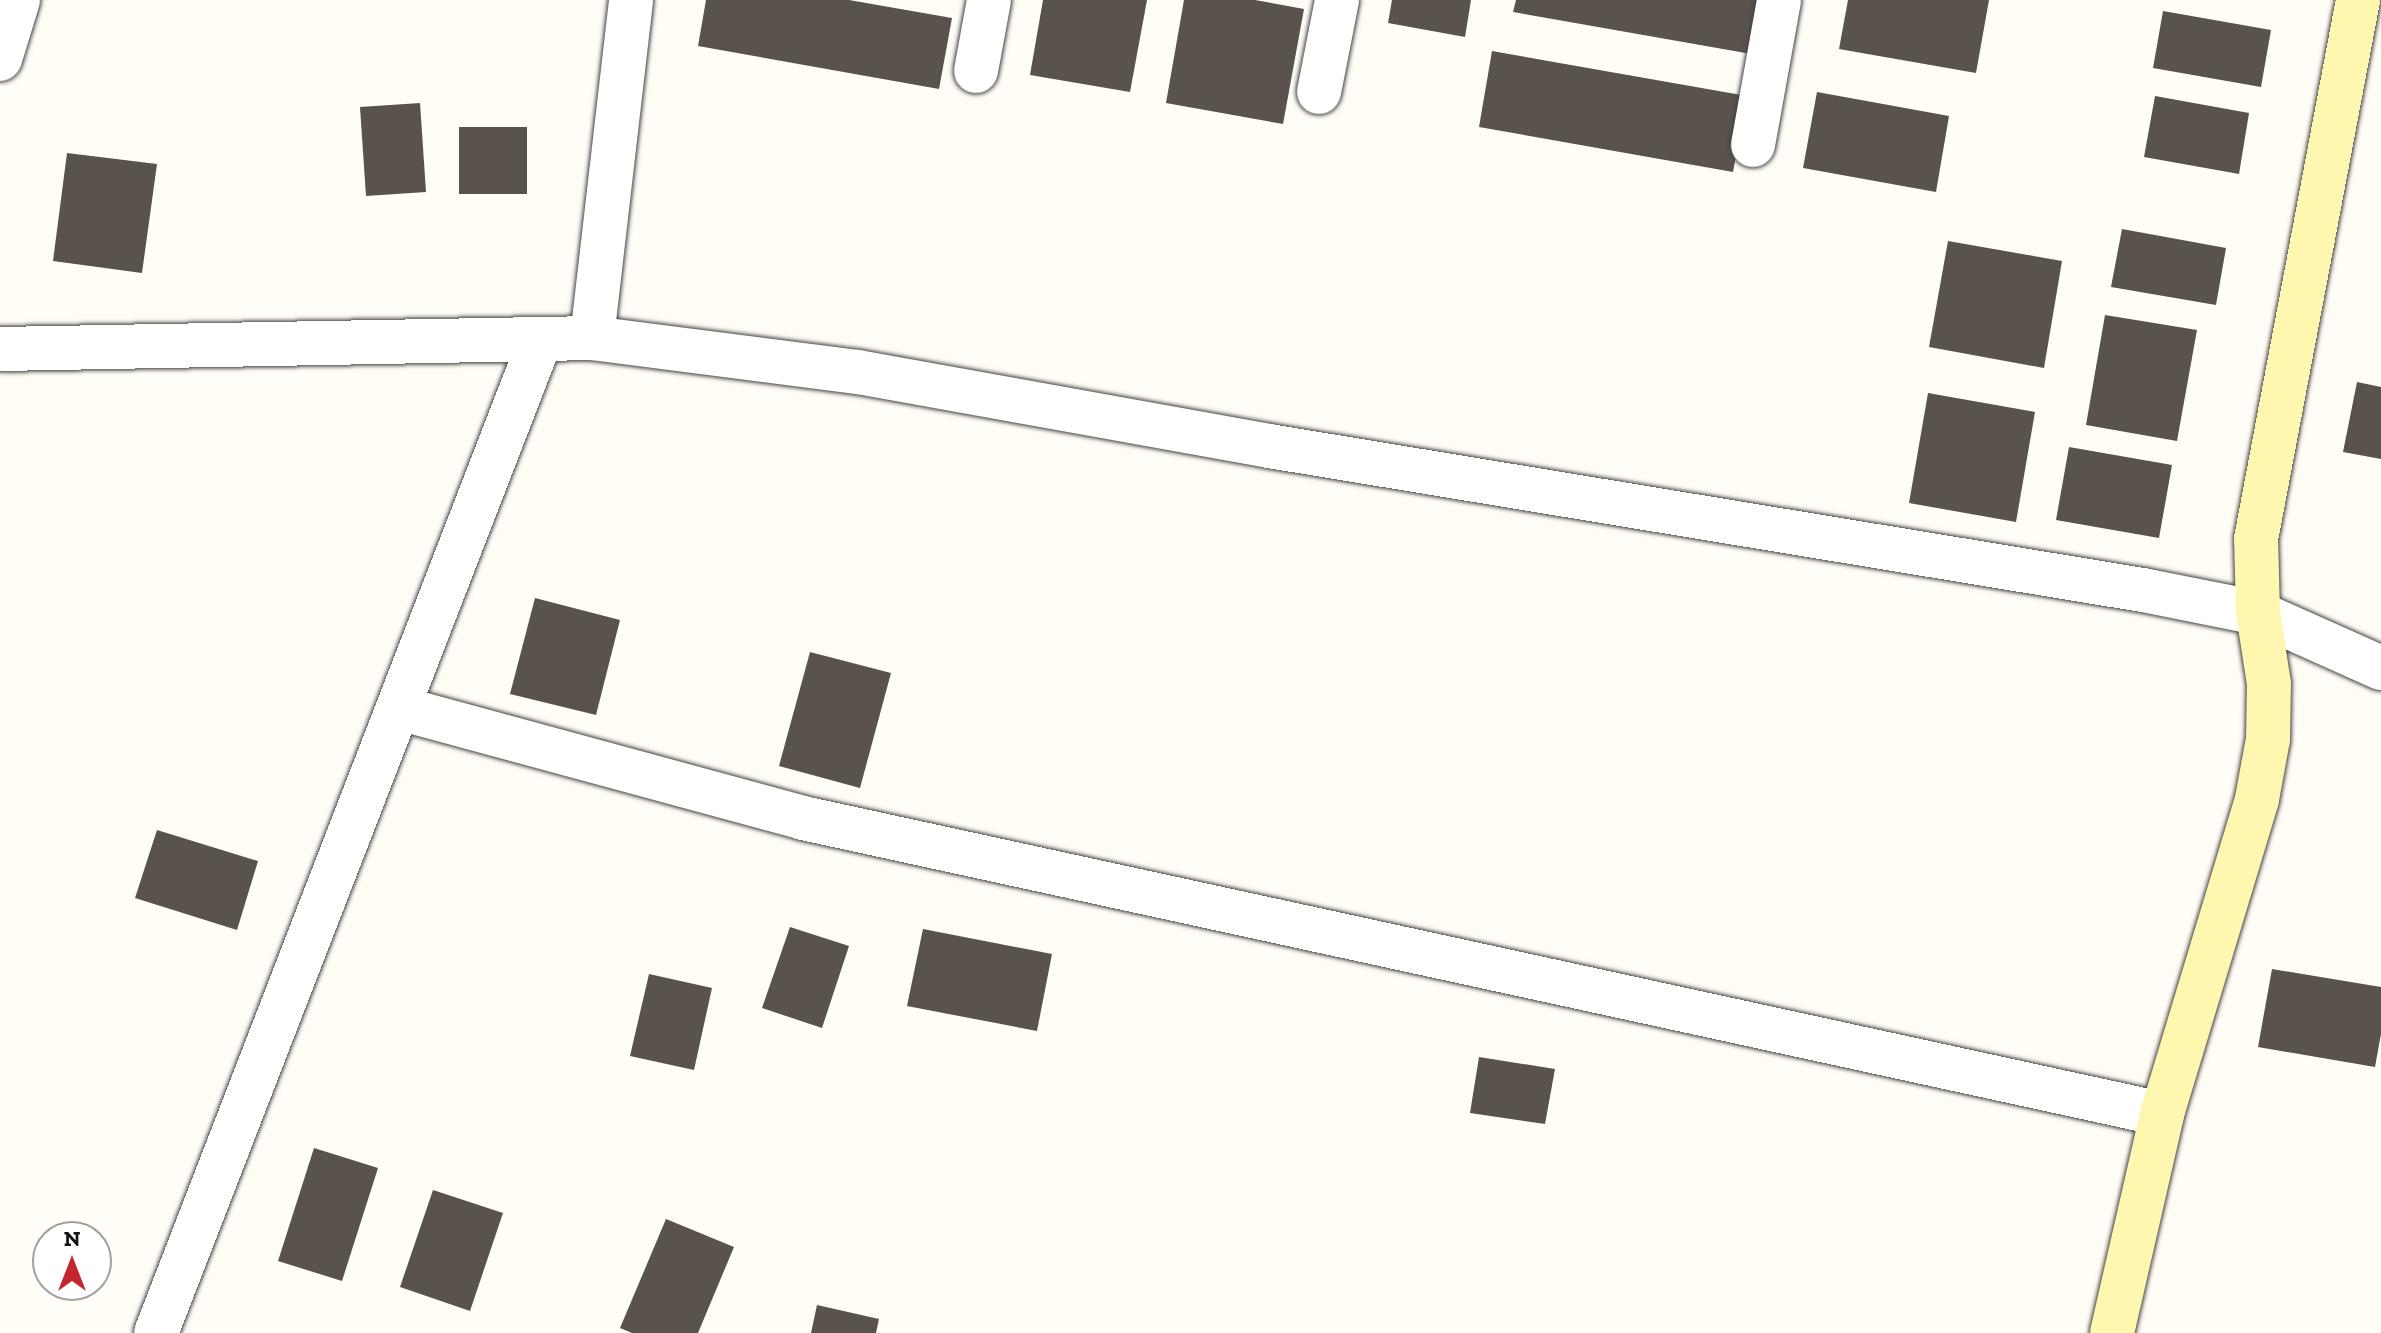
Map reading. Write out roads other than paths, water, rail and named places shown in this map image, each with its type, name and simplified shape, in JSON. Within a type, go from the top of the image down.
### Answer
[{"type":"main road","points":[[2112,1333],[2162,1114],[2257,799],[2268,739],[2269,684],[2258,613],[2256,539],[2358,0]]},
{"type":"street","points":[[0,59],[18,0]]},
{"type":"street","points":[[592,338],[631,0]]},
{"type":"street","points":[[976,71],[989,0]]},
{"type":"street","points":[[1319,92],[1337,0]]},
{"type":"street","points":[[1753,145],[1779,0]]},
{"type":"street","points":[[0,349],[592,338],[858,372],[1269,446],[1952,556],[2258,613],[2381,668]]},
{"type":"street","points":[[156,1333],[540,341]]},
{"type":"street","points":[[399,708],[803,818],[2162,1114]]}]
